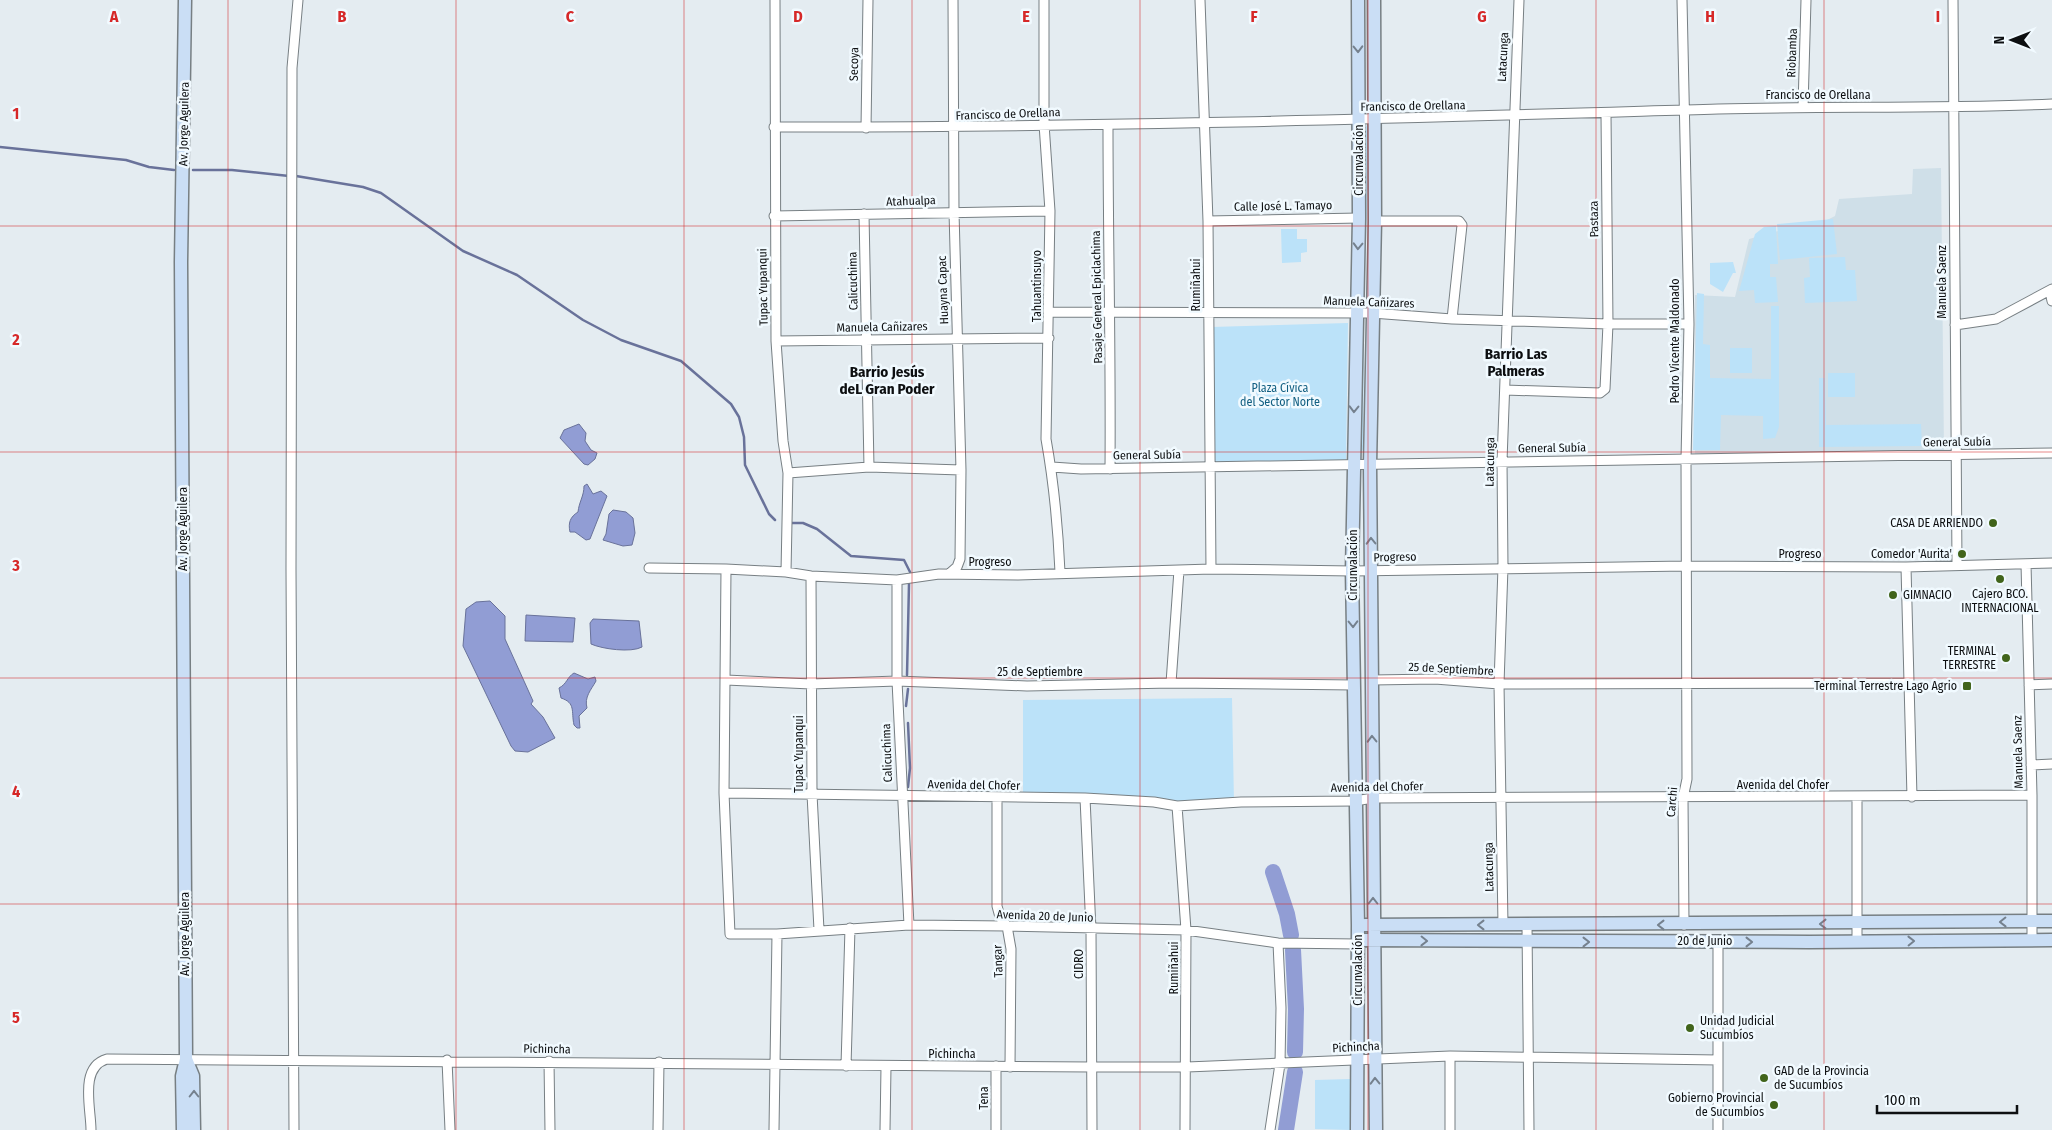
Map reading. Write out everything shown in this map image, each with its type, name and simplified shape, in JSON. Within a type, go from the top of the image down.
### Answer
[{"type":"street","name":"Av. Jorge Aguilera","points":[[183,1130],[182,1076],[186,1059],[181,262],[185,0]]},
{"type":"street","points":[[294,1130],[291,579],[292,68],[298,0]]},
{"type":"street","name":"Tupac Yupanqui","points":[[775,0],[774,216],[776,341],[782,441],[788,473],[786,572]]},
{"type":"street","name":"Secoya","points":[[866,128],[868,0]]},
{"type":"street","name":"Huayna Capac","points":[[953,0],[954,212],[961,470],[960,559]]},
{"type":"street","name":"Tahuantinsuyo","points":[[1044,0],[1044,124],[1050,211],[1046,430],[1058,522],[1060,572]]},
{"type":"street","name":"Rumiñahui","points":[[1200,0],[1208,220],[1211,569]]},
{"type":"street","name":"Circunvalación","points":[[1357,1130],[1358,925],[1352,570],[1359,218],[1358,0]]},
{"type":"street","name":"Circunvalación","points":[[1374,0],[1375,221],[1370,465],[1373,798],[1372,925],[1376,1130]]},
{"type":"street","name":"Latacunga","points":[[1503,925],[1500,799],[1503,567],[1502,461],[1518,0]]},
{"type":"street","name":"Pedro Vicente Maldonado","points":[[1682,0],[1688,324],[1686,459],[1687,682]]},
{"type":"street","name":"Riobamba","points":[[1804,107],[1806,0]]},
{"type":"street","name":"Manuela Saenz","points":[[1952,0],[1957,565]]},
{"type":"street","name":"Francisco de Orellana","points":[[774,127],[953,128],[1044,124],[1204,124],[1513,117],[1804,107],[1954,109],[2052,104]]},
{"type":"street","name":"Pastaza","points":[[1505,390],[1600,393],[1605,389],[1608,324],[1606,114]]},
{"type":"street","name":"Pasaje General Epiclachima","points":[[1108,125],[1108,231],[1111,313],[1110,469]]},
{"type":"street","name":"Atahualpa","points":[[774,216],[1050,211]]},
{"type":"street","name":"Calicuchima","points":[[864,214],[869,467]]},
{"type":"street","name":"Calle José L. Tamayo","points":[[1208,220],[1359,218]]},
{"type":"street","points":[[1375,221],[1459,222],[1462,225],[1452,319]]},
{"type":"street","points":[[1955,326],[1996,319],[2051,290],[2052,301]]},
{"type":"street","name":"Manuela Cañizares","points":[[1049,312],[1372,313],[1508,321],[1688,324]]},
{"type":"street","name":"Manuela Cañizares","points":[[776,341],[1049,338]]},
{"type":"street","name":"General Subía","points":[[1052,467],[1110,469],[2052,453]]},
{"type":"street","points":[[788,473],[869,467],[961,470]]},
{"type":"street","points":[[949,574],[957,567],[960,559]]},
{"type":"street","points":[[960,559],[967,568],[977,575]]},
{"type":"street","name":"Progreso","points":[[649,568],[726,568],[786,572],[811,576],[897,580],[949,574],[977,575],[1211,569],[1371,570],[1686,566],[1906,567],[2052,563]]},
{"type":"street","name":"Manuela Saenz","points":[[2026,564],[2032,795],[2032,940]]},
{"type":"street","points":[[1906,567],[1912,797]]},
{"type":"street","points":[[724,793],[726,568]]},
{"type":"street","points":[[1171,683],[1179,570]]},
{"type":"street","name":"Tupac Yupanqui","points":[[811,576],[812,794],[819,930]]},
{"type":"street","name":"Calicuchima","points":[[897,580],[897,681],[901,796],[909,925]]},
{"type":"street","name":"25 de Septiembre","points":[[1372,680],[1436,679],[1500,684],[1687,682],[1909,683]]},
{"type":"street","name":"25 de Septiembre","points":[[726,680],[811,684],[897,681],[1027,686],[1171,683],[1354,686]]},
{"type":"street","name":"Carchi","points":[[1684,925],[1683,798],[1687,780],[1687,682]]},
{"type":"street","points":[[2029,684],[2052,684]]},
{"type":"street","points":[[2031,765],[2052,764]]},
{"type":"street","name":"Avenida del Chofer","points":[[724,793],[1084,798],[1154,802],[1176,806],[1241,802],[1355,801],[1373,798],[1500,799],[2032,795]]},
{"type":"street","name":"Avenida 20 de Junio","points":[[724,793],[730,934],[777,934],[909,925],[1007,926],[1091,930],[1186,930],[1278,943],[1358,942]]},
{"type":"street","name":"Tangar","points":[[997,797],[997,906],[1000,917],[1007,926],[1011,950],[1010,1067]]},
{"type":"street","points":[[1857,797],[1857,941]]},
{"type":"street","name":"CIDRO","points":[[1084,798],[1091,930],[1092,1130]]},
{"type":"street","name":"Rumiñahui","points":[[1176,806],[1186,930],[1187,1067],[1185,1130]]},
{"type":"street","name":"20 de Junio","points":[[1358,925],[1684,925],[2052,921]]},
{"type":"street","points":[[1699,924],[1699,941]]},
{"type":"street","points":[[1527,925],[1530,1130]]},
{"type":"street","points":[[846,1066],[850,928]]},
{"type":"street","points":[[774,1130],[777,934]]},
{"type":"street","name":"20 de Junio","points":[[1358,942],[2052,940]]},
{"type":"street","points":[[1718,941],[1718,1130]]},
{"type":"street","points":[[1270,1130],[1280,1064],[1281,1008],[1278,943]]},
{"type":"street","name":"Pichincha","points":[[91,1130],[89,1077],[93,1068],[99,1062],[106,1059],[774,1063],[886,1067],[1187,1067],[1450,1056],[1529,1059],[1718,1060]]},
{"type":"street","points":[[1450,1056],[1450,1130]]},
{"type":"street","name":"Av. Jorge Aguilera","points":[[186,1059],[194,1076],[194,1130]]},
{"type":"street","points":[[447,1060],[450,1130]]},
{"type":"street","points":[[549,1061],[550,1130]]},
{"type":"street","points":[[658,1130],[659,1062]]},
{"type":"street","name":"Tena","points":[[996,1066],[996,1130]]},
{"type":"street","points":[[885,1130],[886,1067]]},
{"type":"shaded area","points":[[1941,168],[1944,452],[1695,457],[1695,295],[1735,297],[1749,239],[1804,224],[1813,227],[1835,216],[1839,199],[1912,194],[1913,169]]},
{"type":"green space","points":[[1370,125],[1364,301],[1356,301],[1360,127]]},
{"type":"green space","points":[[1833,219],[1837,254],[1780,260],[1777,224]]},
{"type":"green space","points":[[1776,226],[1778,264],[1770,264],[1770,277],[1776,277],[1778,302],[1755,303],[1754,290],[1739,291],[1755,234],[1764,227]]},
{"type":"green space","points":[[1281,229],[1297,229],[1297,239],[1307,239],[1307,252],[1301,253],[1301,262],[1282,263]]},
{"type":"green space","points":[[1845,257],[1846,270],[1855,270],[1857,301],[1805,303],[1804,278],[1810,277],[1809,258]]},
{"type":"green space","points":[[1733,262],[1736,273],[1733,273],[1723,292],[1710,284],[1710,263]]},
{"type":"green space","points":[[1697,293],[1704,294],[1703,344],[1710,345],[1710,378],[1771,379],[1771,306],[1779,306],[1779,427],[1775,438],[1763,439],[1763,416],[1721,415],[1720,450],[1693,450]]},
{"type":"green space","name":"Plaza Cívica del Sector Norte","points":[[1348,323],[1346,462],[1213,466],[1211,327]]},
{"type":"green space","points":[[1356,332],[1364,332],[1363,449],[1361,454],[1353,454]]},
{"type":"green space","points":[[1730,348],[1752,348],[1752,373],[1730,373]]},
{"type":"green space","points":[[1828,373],[1855,373],[1855,397],[1828,397]]},
{"type":"green space","points":[[1819,378],[1825,378],[1826,425],[1921,424],[1922,446],[1819,447]]},
{"type":"green space","points":[[1232,698],[1234,803],[1169,805],[1154,797],[1023,792],[1023,700]]},
{"type":"green space","points":[[1350,1079],[1350,1130],[1315,1129],[1315,1080]]},
{"type":"water","points":[[579,424],[586,433],[585,441],[591,450],[597,453],[595,459],[588,465],[584,464],[560,438],[564,430]]},
{"type":"water","points":[[587,484],[593,494],[601,491],[607,496],[590,539],[586,540],[575,532],[570,532],[569,526],[571,518],[578,512],[584,486]]},
{"type":"water","points":[[613,510],[626,512],[633,518],[635,533],[632,545],[623,546],[603,540],[606,534],[609,514]]},
{"type":"water","points":[[490,601],[505,616],[505,639],[533,701],[531,704],[543,717],[555,738],[528,752],[515,751],[511,746],[463,646],[466,609],[476,602]]},
{"type":"water","points":[[526,615],[575,618],[573,642],[525,641]]},
{"type":"water","points":[[593,619],[639,621],[642,647],[631,650],[616,650],[591,644],[590,623]]},
{"type":"water","points":[[574,673],[588,679],[595,677],[596,681],[587,697],[587,708],[579,716],[580,728],[574,725],[571,705],[561,698],[559,688]]},
{"type":"waterway","points":[[0,147],[126,160],[149,167],[174,170]]},
{"type":"waterway","points":[[193,170],[232,170],[289,176]]},
{"type":"waterway","points":[[296,176],[363,187],[381,193],[463,251],[517,275],[583,320],[621,340],[681,361],[731,404],[739,417],[744,437],[745,465],[769,514],[775,520]]},
{"type":"waterway","points":[[792,523],[803,523],[817,529],[851,556],[904,560],[910,572]]},
{"type":"waterway","points":[[907,675],[909,584]]},
{"type":"waterway","points":[[906,706],[908,689]]},
{"type":"waterway","points":[[908,723],[910,768],[908,787]]},
{"type":"waterway","points":[[1273,872],[1287,914],[1291,935]]},
{"type":"waterway","points":[[1293,950],[1296,1009],[1295,1052]]},
{"type":"waterway","points":[[1286,1130],[1295,1072]]},
{"type":"place","name":"CASA DE ARRIENDO","points":[[1993,523]]},
{"type":"place","name":"Comedor 'Aurita'","points":[[1962,554]]},
{"type":"place","name":"Cajero BCO. INTERNACIONAL","points":[[2000,579]]},
{"type":"place","name":"GIMNACIO","points":[[1893,595]]},
{"type":"place","name":"TERMINAL TERRESTRE","points":[[2006,658]]},
{"type":"place","name":"Terminal Terrestre Lago Agrio","points":[[1967,686]]},
{"type":"place","name":"Unidad Judicial Sucumbíos","points":[[1690,1028]]},
{"type":"place","name":"GAD de la Provincia de Sucumbíos","points":[[1764,1078]]},
{"type":"place","name":"Gobierno Provincial de Sucumbíos","points":[[1774,1105]]},
{"type":"district","name":"Barrio Las Palmeras","points":[[1516,362]]},
{"type":"district","name":"Barrio Jesús deL Gran Poder","points":[[887,380]]}]
